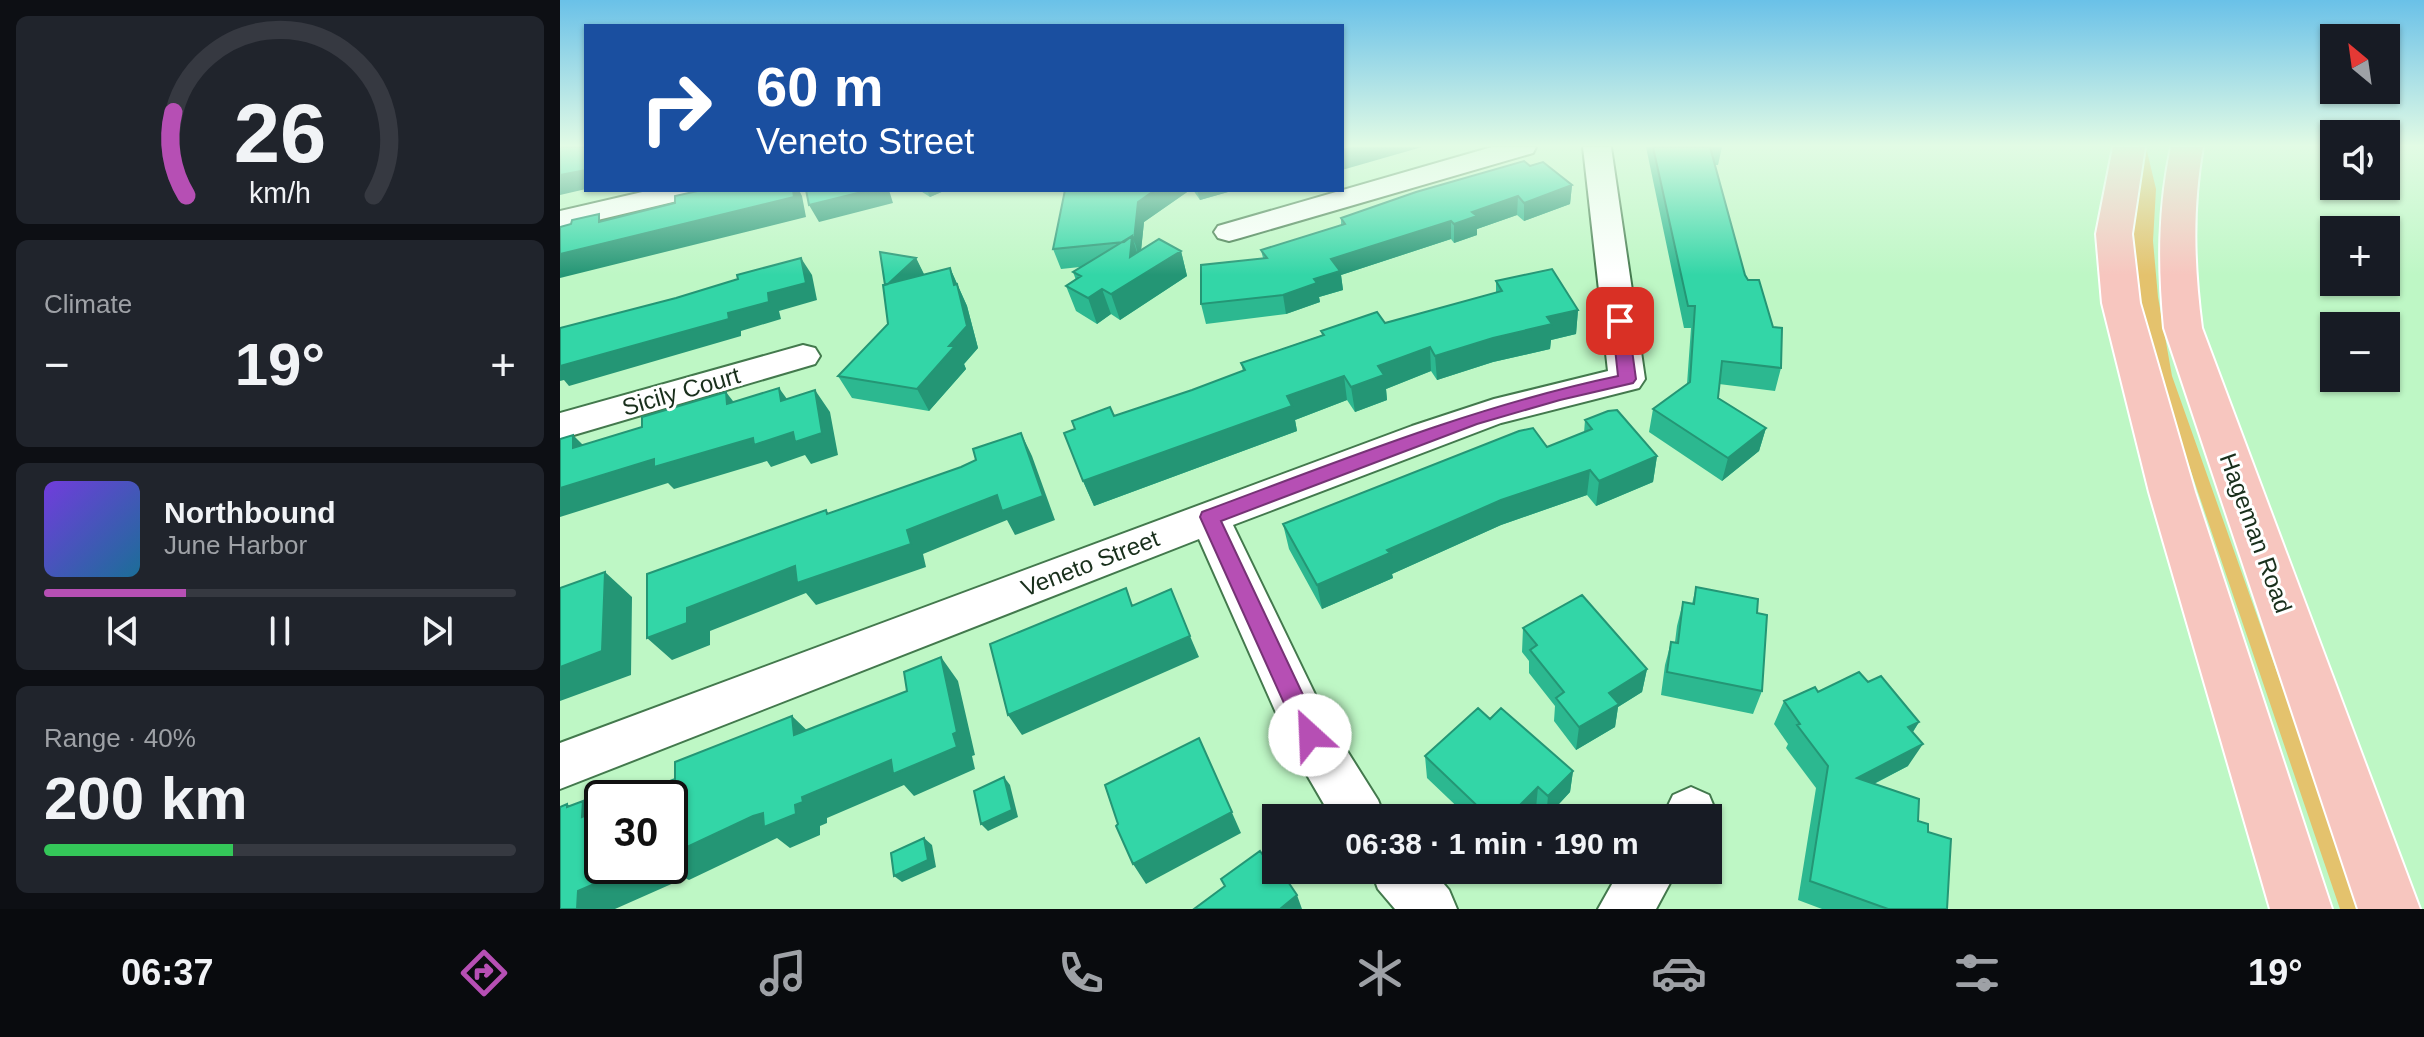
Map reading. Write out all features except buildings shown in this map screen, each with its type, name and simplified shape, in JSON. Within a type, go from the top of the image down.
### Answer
[{"type":"main road","points":[[2122,189],[2114,234],[2121,303],[2172,492],[2301,909]]},
{"type":"main road","name":"Hageman Road","points":[[2179,189],[2175,214],[2175,258],[2183,328],[2389,909]]},
{"type":"street","points":[[1229,232],[1376,189]]},
{"type":"street","name":"Veneto Street","points":[[560,766],[1425,435],[1494,412],[1627,379],[1602,189]]},
{"type":"street","points":[[560,220],[679,192]]},
{"type":"street","name":"Sicily Court","points":[[560,426],[803,356]]},
{"type":"street","points":[[1209,517],[1310,735],[1352,804]]},
{"type":"street","points":[[1409,884],[1430,909]]},
{"type":"street","points":[[1625,909],[1642,884]]},
{"type":"shaded area","points":[[2135,189],[2156,189],[2153,241],[2158,297],[2172,376],[2361,909],[2340,909],[2150,351],[2138,291],[2131,224]]},
{"type":"route","points":[[1310,735],[1209,517],[1471,419],[1627,379],[1620,321]]}]
